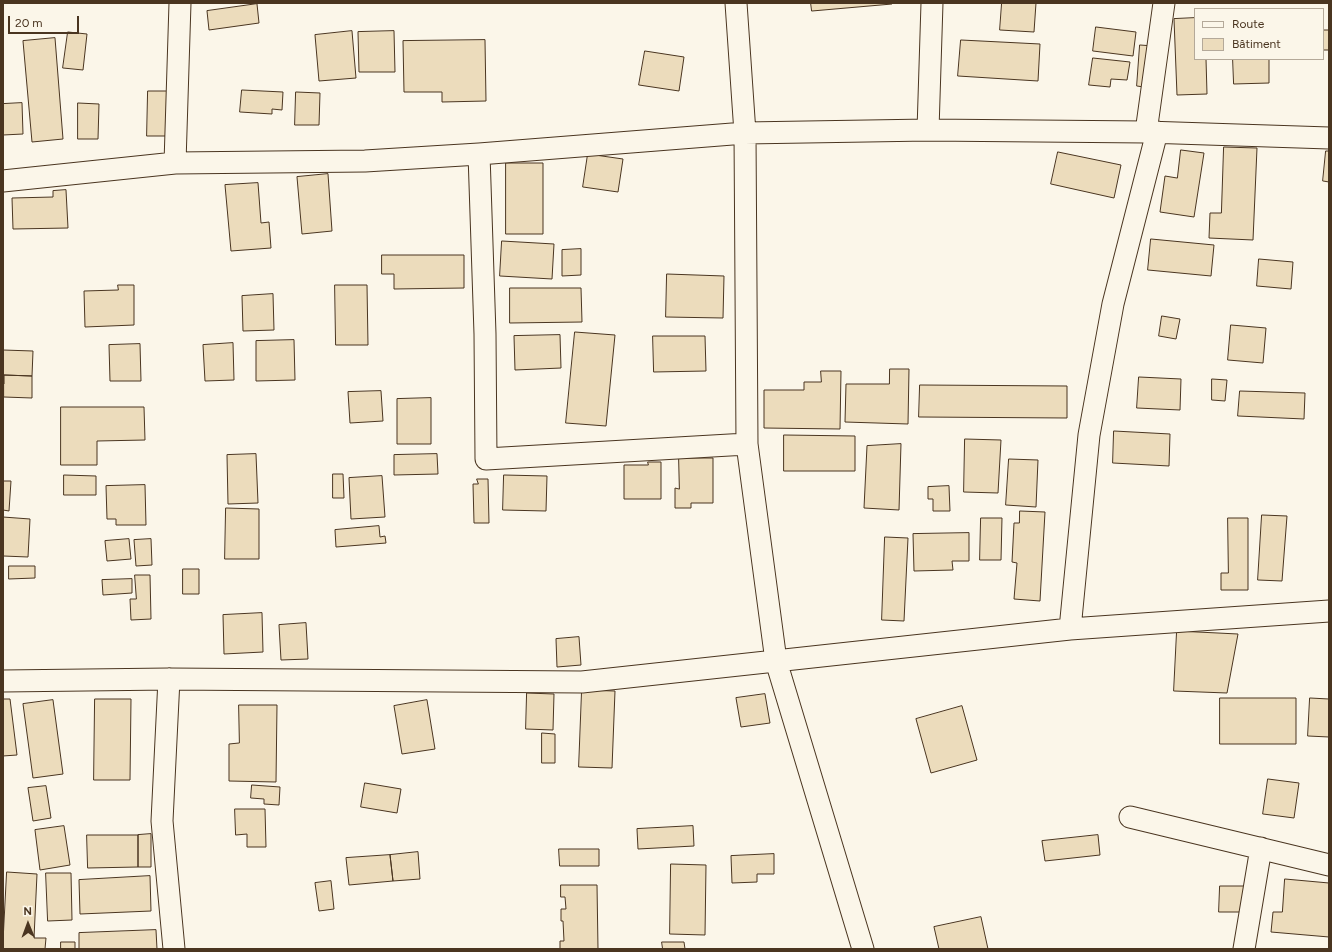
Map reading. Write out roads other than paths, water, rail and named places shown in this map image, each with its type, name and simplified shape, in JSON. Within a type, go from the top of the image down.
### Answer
[{"type":"street","points":[[174,163],[180,3]]},
{"type":"street","points":[[736,3],[744,133],[747,444],[776,661],[859,948]]},
{"type":"street","points":[[928,130],[932,3]]},
{"type":"street","points":[[1070,629],[1088,435],[1113,304],[1152,132],[1164,3]]},
{"type":"street","points":[[3,180],[174,163],[365,161],[479,154],[744,133],[928,130],[1152,132],[1329,138]]},
{"type":"street","points":[[479,154],[485,334],[486,458],[747,444]]},
{"type":"street","points":[[3,680],[169,679],[582,682],[1070,629],[1329,611]]},
{"type":"street","points":[[169,679],[162,821],[174,949]]},
{"type":"street","points":[[1130,817],[1329,865]]},
{"type":"street","points":[[1244,949],[1261,848]]}]
